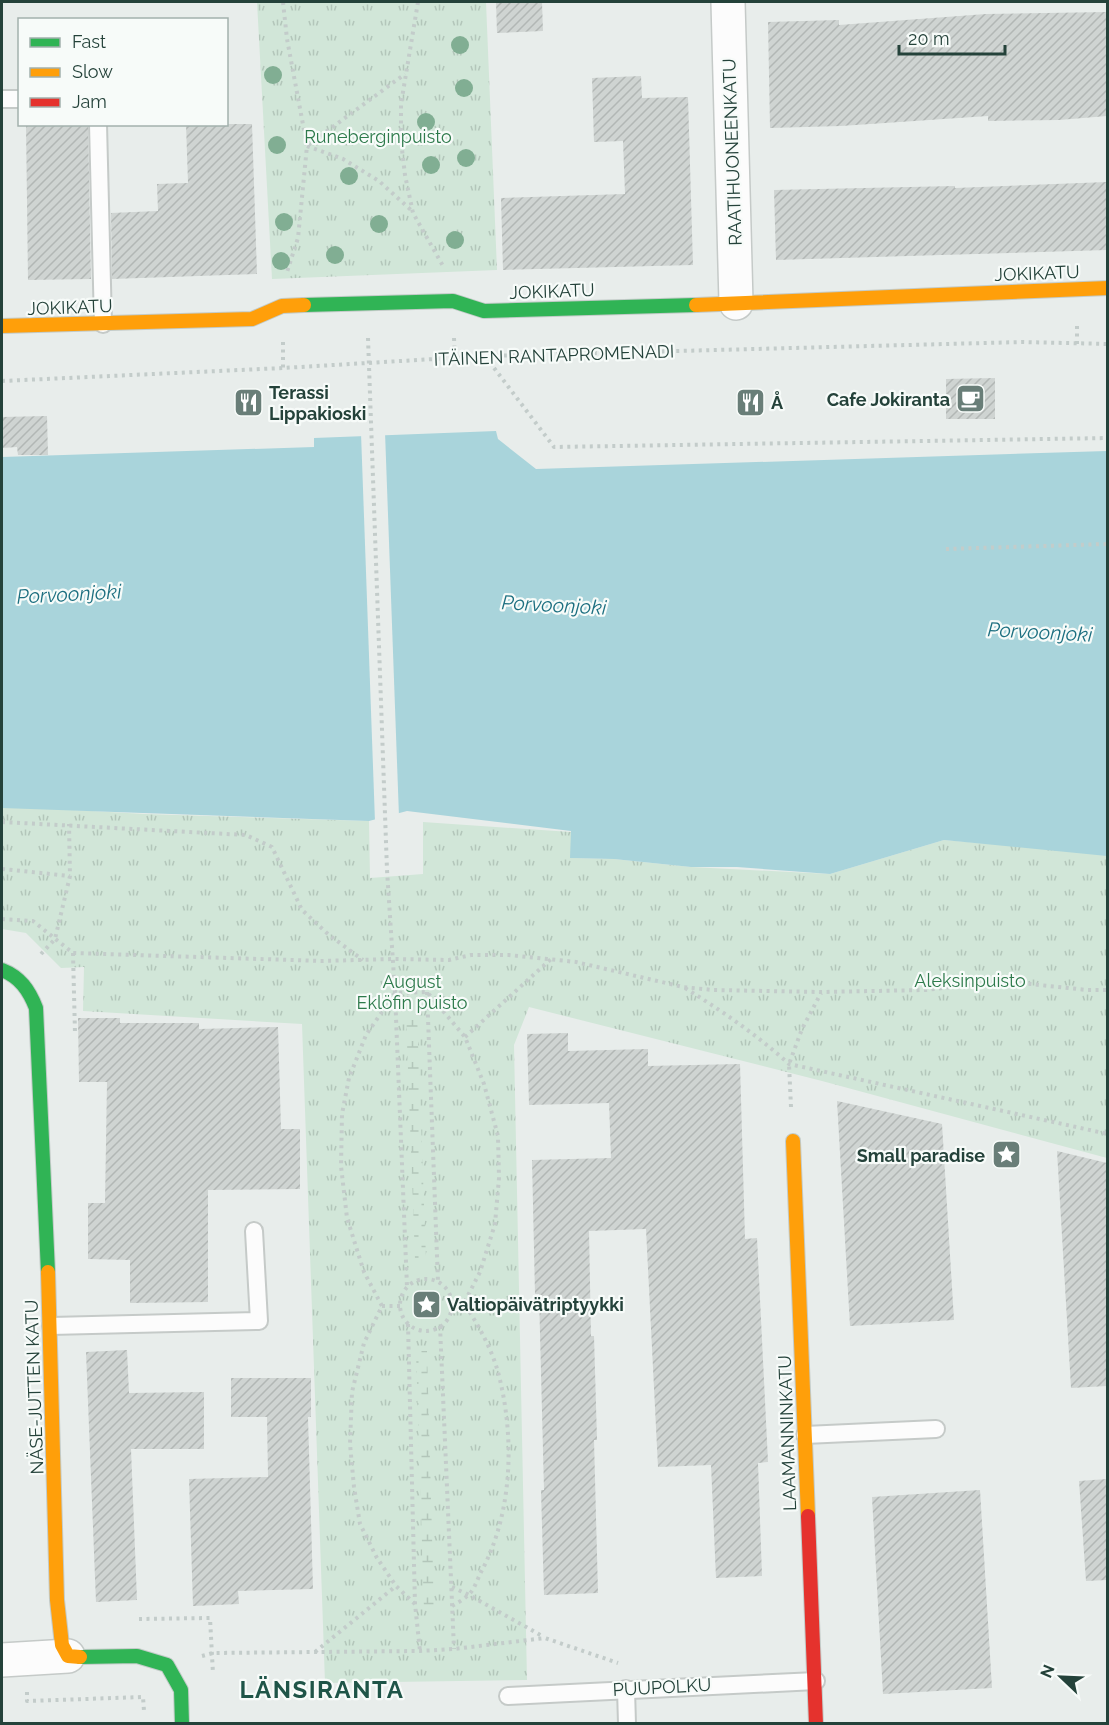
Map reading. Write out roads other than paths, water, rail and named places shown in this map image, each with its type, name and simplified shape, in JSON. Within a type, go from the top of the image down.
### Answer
[{"type":"street","name":"RAATIHUONEENKATU","points":[[728,2],[736,303]]},
{"type":"street","name":"JOKIKATU","points":[[2,326],[252,319],[282,306],[453,301],[484,311],[1107,288]]},
{"type":"street","name":"NÄSE-JUTTEN KATU","points":[[2,970],[18,979],[30,992],[36,1008],[51,1326],[57,1600],[63,1645],[68,1656]]},
{"type":"street","name":"LAAMANNINKATU","points":[[793,1141],[816,1724]]},
{"type":"street","points":[[2,1660],[68,1656],[136,1656],[166,1665],[181,1690],[182,1724]]},
{"type":"lane","points":[[2,99],[18,99]]},
{"type":"lane","points":[[98,126],[103,324]]},
{"type":"lane","points":[[51,1326],[259,1321],[254,1232]]},
{"type":"lane","points":[[805,1435],[936,1429]]},
{"type":"lane","name":"PUUPOLKU","points":[[508,1696],[816,1681]]},
{"type":"lane","points":[[626,1689],[627,1724]]},
{"type":"water","name":"Porvoonjoki","points":[[496,431],[498,439],[536,469],[1107,451],[1107,856],[944,840],[830,874],[570,858],[571,831],[407,811],[369,821],[2,808],[2,457],[314,447],[314,438]]},
{"type":"place","name":"Cafe Jokiranta","points":[[971,399]]},
{"type":"place","name":"Terassi Lippakioski","points":[[248,402]]},
{"type":"place","name":"Å","points":[[750,402]]},
{"type":"place","name":"Small paradise","points":[[1006,1155]]},
{"type":"place","name":"Valtiopäivätriptyykki","points":[[426,1304]]},
{"type":"district","name":"LÄNSIRANTA","points":[[322,1689]]},
{"type":"park label","name":"Runeberginpuisto","points":[[378,136]]},
{"type":"park label","name":"Aleksinpuisto","points":[[970,980]]},
{"type":"park label","name":"August Eklöfin puisto","points":[[412,991]]}]
